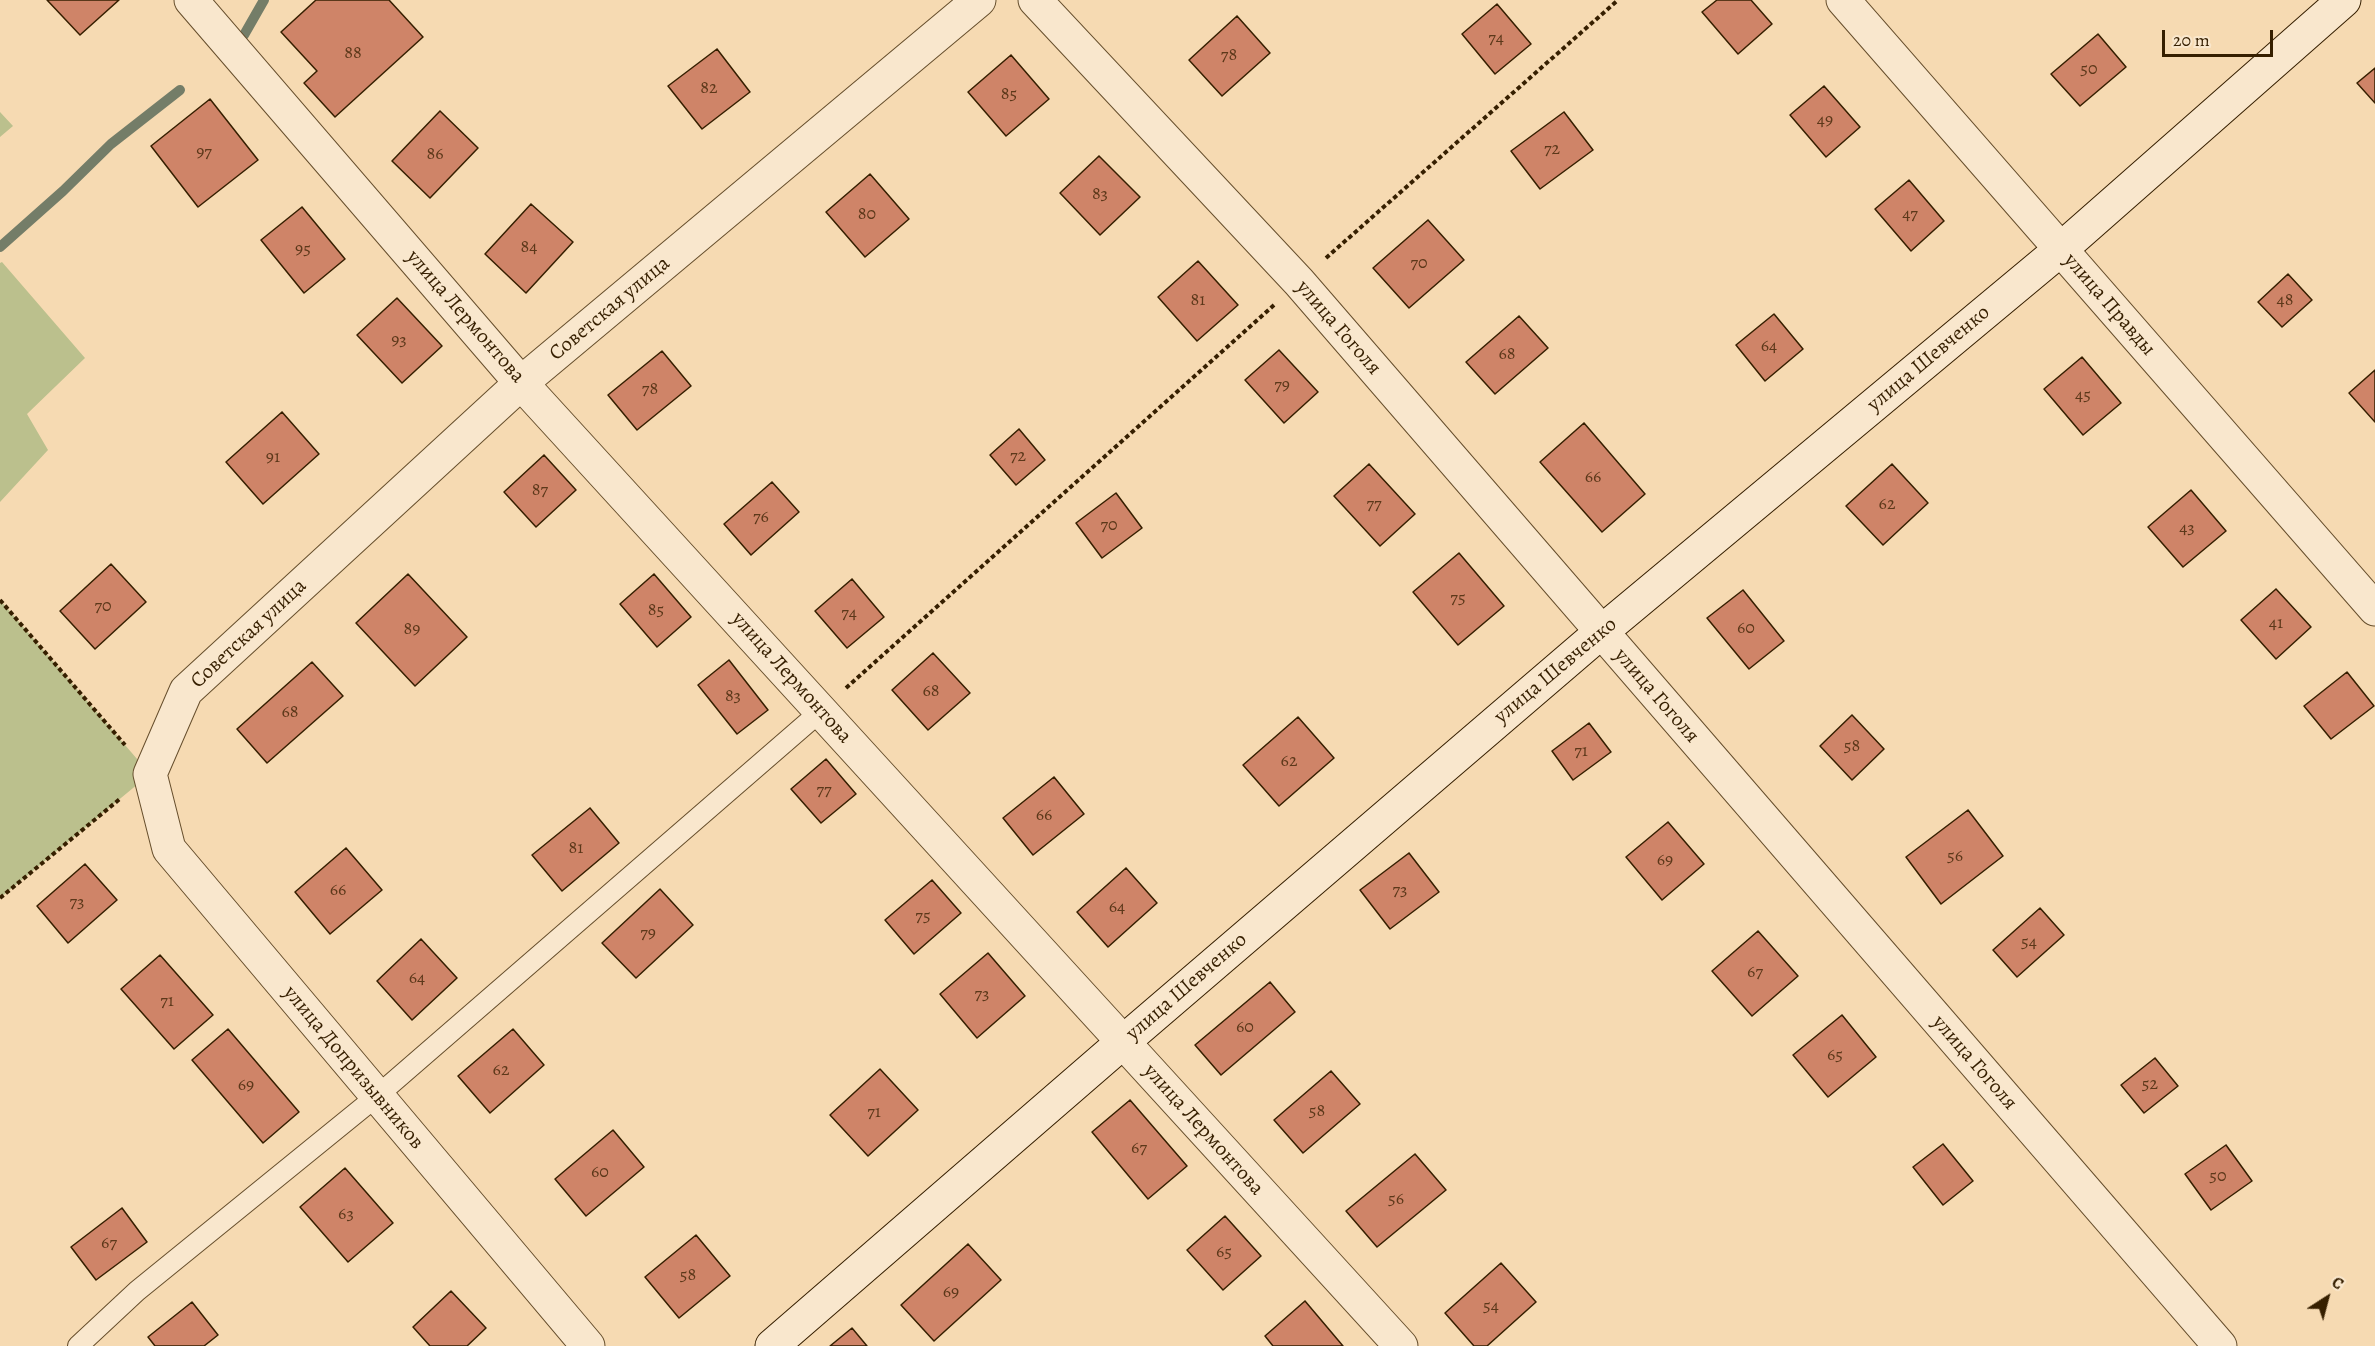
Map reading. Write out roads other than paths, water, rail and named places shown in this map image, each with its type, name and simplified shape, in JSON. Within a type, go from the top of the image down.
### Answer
[{"type":"street","name":"улица Лермонтова","points":[[191,0],[521,383],[1401,1346]]},
{"type":"street","name":"Советская улица","points":[[150,774],[186,691],[521,383],[979,0]]},
{"type":"street","name":"улица Гоголя","points":[[1035,0],[1299,282],[1600,633],[2220,1346]]},
{"type":"street","name":"улица Правды","points":[[1843,0],[2375,609]]},
{"type":"street","name":"улица Шевченко","points":[[772,1346],[1600,633],[2060,250],[2344,0]]},
{"type":"street","name":"улица Допризывников","points":[[150,774],[169,849],[588,1346]]},
{"type":"lane","points":[[78,1346],[137,1291],[377,1096],[821,711]]},
{"type":"waterway","points":[[244,35],[264,0]]},
{"type":"waterway","points":[[0,247],[63,191],[111,144],[180,90]]}]
